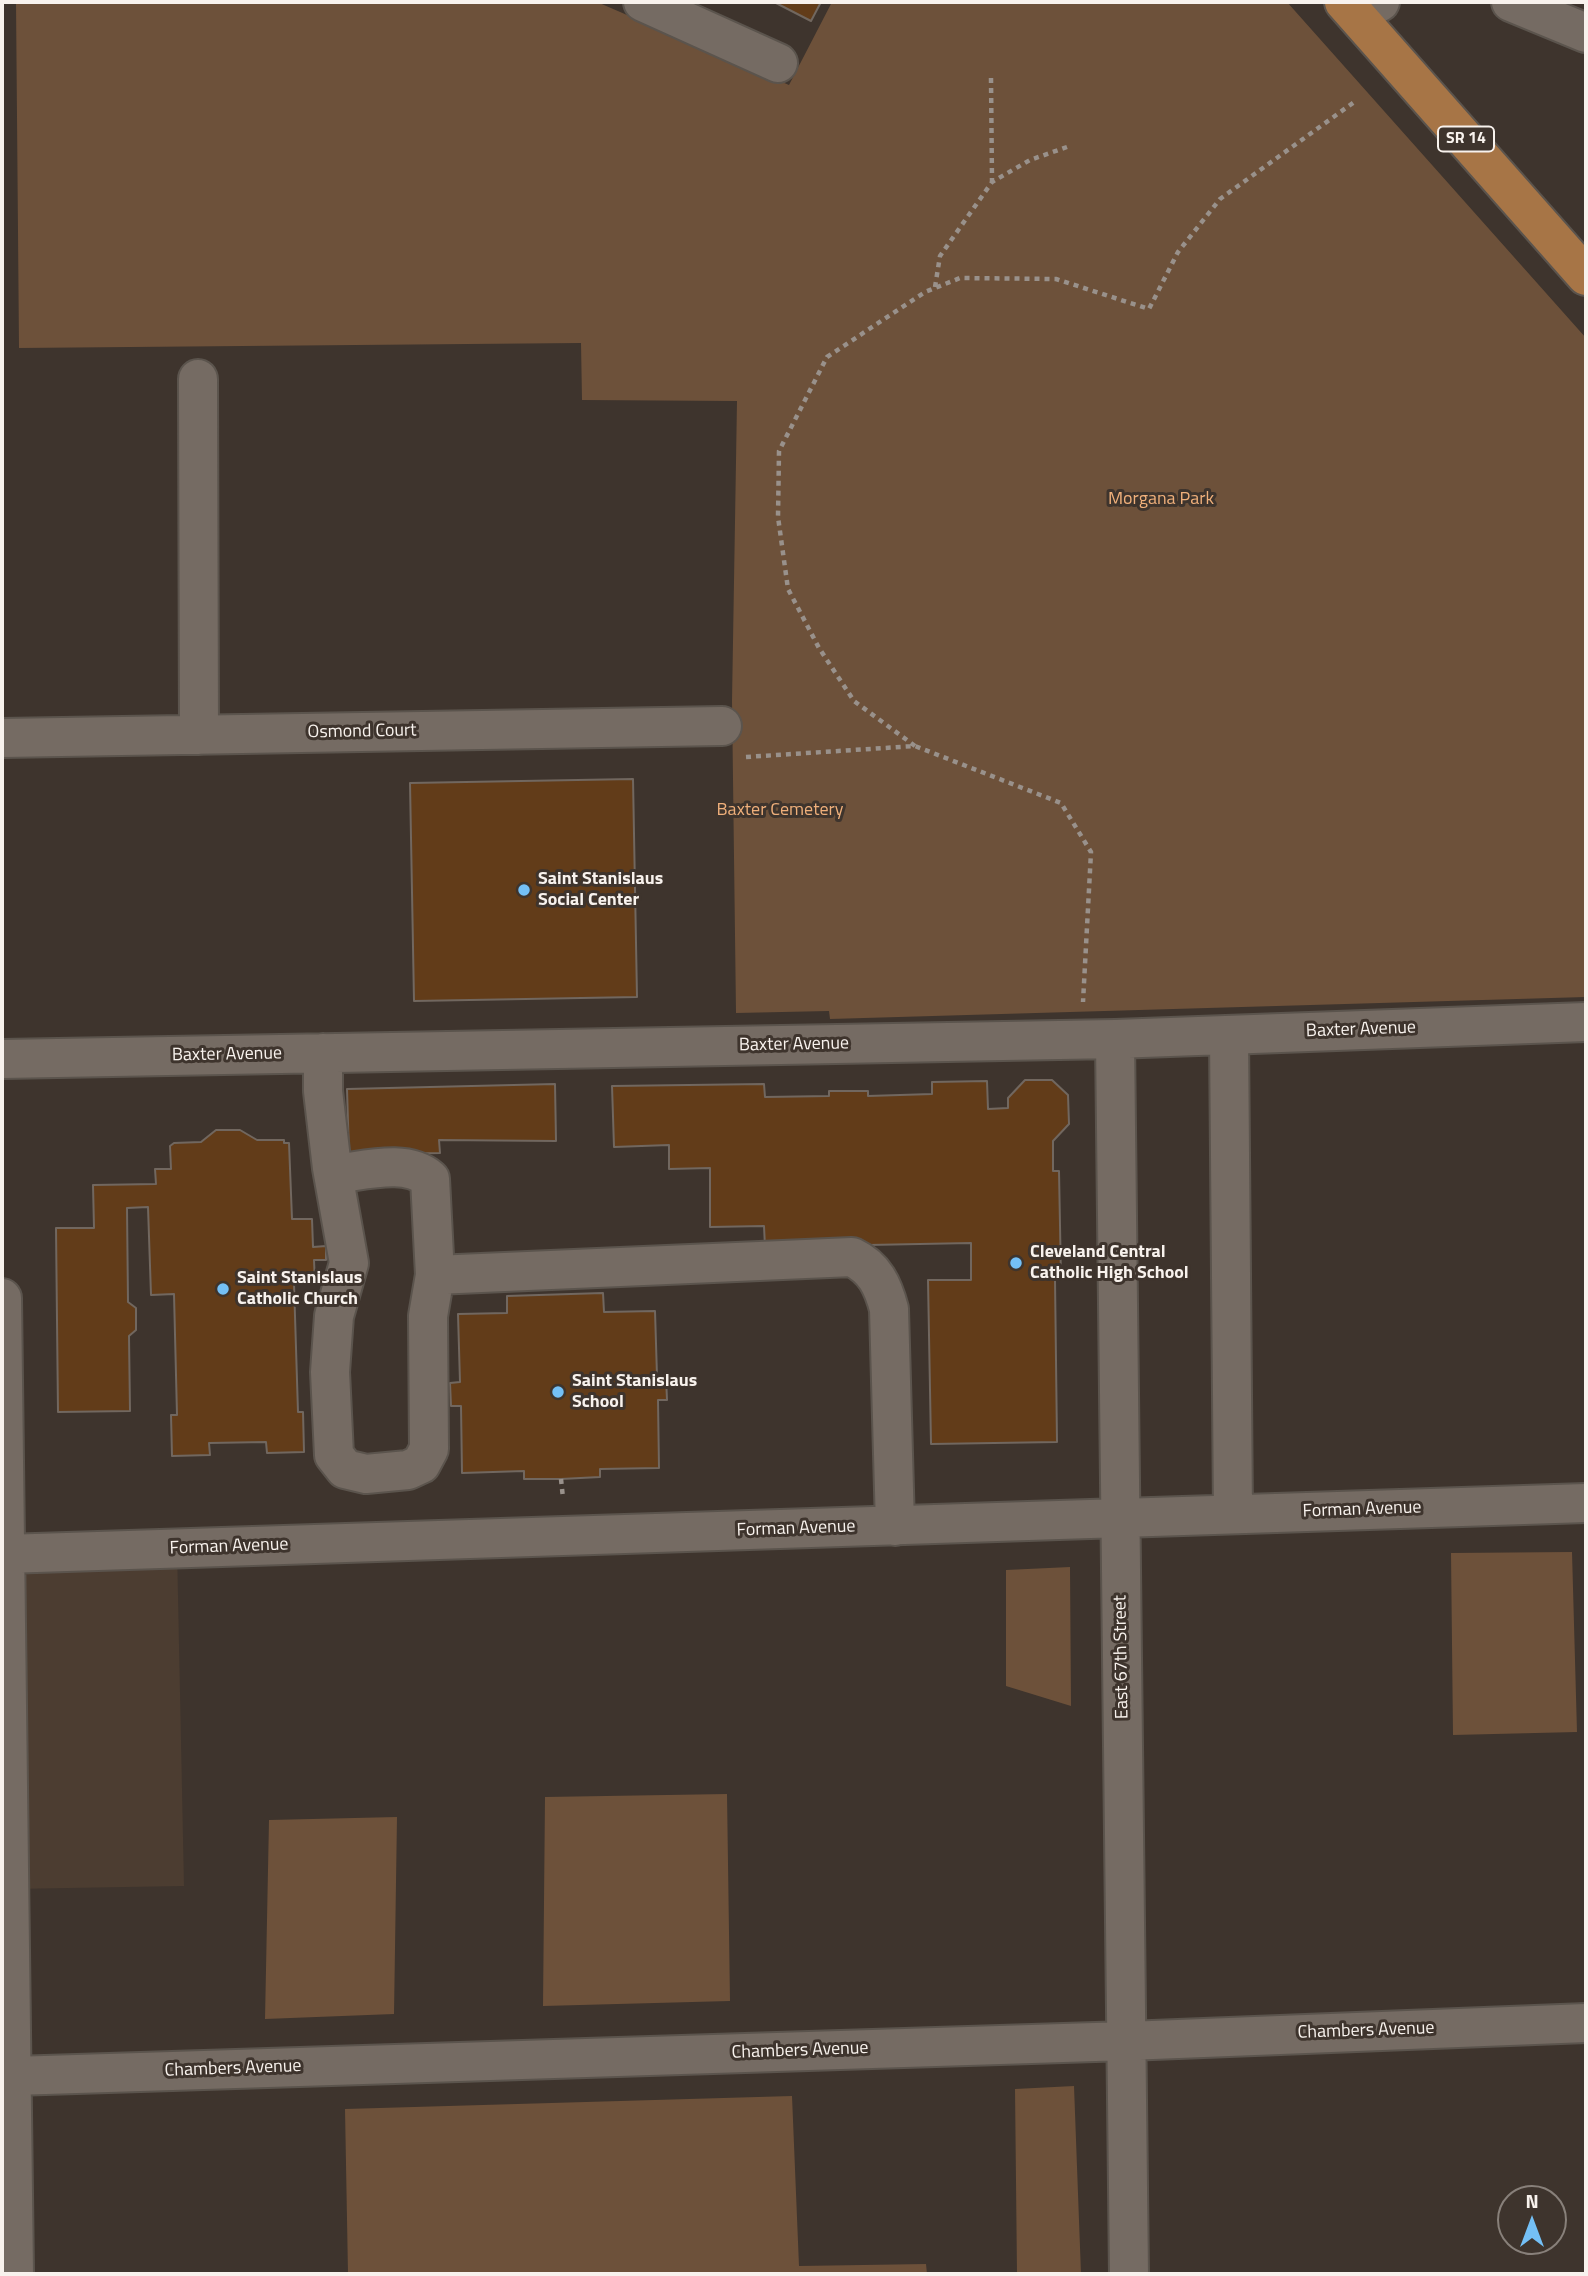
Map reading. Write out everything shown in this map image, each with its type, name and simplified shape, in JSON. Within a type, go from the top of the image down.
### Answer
[{"type":"main road","name":"SR 14","points":[[1360,6],[1586,276]]},
{"type":"street","points":[[643,2],[778,63]]},
{"type":"street","points":[[1511,2],[1576,20]]},
{"type":"street","points":[[198,379],[199,735]]},
{"type":"street","name":"Osmond Court","points":[[2,738],[199,735],[728,742]]},
{"type":"street","name":"Baxter Avenue","points":[[2,1059],[1115,1039],[1586,1022]]},
{"type":"street","points":[[1229,1035],[1233,1514]]},
{"type":"street","name":"East 67th Street","points":[[1115,1039],[1129,2274]]},
{"type":"street","points":[[323,1053],[323,1090],[334,1174],[349,1264],[334,1316],[330,1372],[334,1455],[345,1469],[366,1474],[408,1471],[421,1464],[429,1449],[428,1316],[435,1275],[430,1179],[419,1169],[406,1167],[334,1174]]},
{"type":"street","points":[[435,1275],[852,1257],[864,1263],[877,1277],[890,1309],[895,1526]]},
{"type":"street","points":[[2,1298],[7,2026],[13,2076],[14,2274]]},
{"type":"street","name":"Forman Avenue","points":[[5,1554],[1586,1503]]},
{"type":"street","name":"Chambers Avenue","points":[[13,2076],[1128,2041],[1586,2022]]},
{"type":"path","points":[[991,78],[992,182]]},
{"type":"path","points":[[1083,1010],[1091,852],[1061,803],[915,746],[855,701],[819,648],[788,589],[778,517],[779,452],[827,357],[935,288],[960,278],[1056,279],[1149,309],[1178,252],[1220,199],[1357,100]]},
{"type":"path","points":[[935,288],[940,256],[992,182],[1030,160],[1067,147]]},
{"type":"path","points":[[728,742],[915,746]]},
{"type":"path","points":[[561,1479],[564,1503]]},
{"type":"shaded area","points":[[177,1548],[184,1886],[11,1889],[5,1554]]},
{"type":"green space","name":"Morgana Park","points":[[16,2],[597,2],[789,85],[832,2],[1287,2],[1586,338],[1586,997],[830,1019],[829,1011],[736,1013],[732,701],[737,401],[582,400],[581,343],[19,348]]},
{"type":"green space","points":[[1572,1552],[1577,1732],[1453,1735],[1451,1553]]},
{"type":"green space","points":[[1070,1567],[1071,1706],[1006,1686],[1006,1570]]},
{"type":"green space","points":[[727,1794],[730,2001],[543,2006],[545,1797]]},
{"type":"green space","points":[[397,1817],[394,2014],[265,2019],[269,1820]]},
{"type":"green space","points":[[1074,2086],[1081,2274],[1017,2274],[1015,2089]]},
{"type":"green space","points":[[792,2096],[799,2266],[926,2264],[927,2274],[348,2274],[345,2109]]},
{"type":"building","points":[[774,2],[821,2],[811,21]]},
{"type":"building","name":"Saint Stanislaus Social Center","points":[[633,779],[637,997],[414,1001],[410,783]]},
{"type":"building","name":"Cleveland Central Catholic High School","points":[[1025,1080],[1052,1080],[1068,1095],[1069,1124],[1053,1141],[1053,1171],[1059,1171],[1061,1279],[1055,1279],[1057,1442],[931,1444],[928,1280],[971,1280],[971,1243],[765,1247],[764,1226],[710,1227],[710,1168],[669,1169],[669,1145],[614,1147],[612,1086],[764,1084],[765,1097],[829,1096],[829,1091],[868,1091],[868,1096],[932,1094],[932,1082],[987,1081],[988,1109],[1008,1108],[1008,1098]]},
{"type":"building","points":[[555,1084],[556,1141],[439,1140],[440,1153],[349,1155],[347,1089]]},
{"type":"building","name":"Saint Stanislaus Catholic Church","points":[[216,1130],[240,1130],[257,1140],[284,1140],[284,1143],[289,1143],[292,1219],[312,1219],[313,1247],[326,1246],[326,1260],[314,1260],[315,1284],[294,1284],[298,1412],[303,1412],[304,1452],[267,1453],[266,1442],[209,1443],[210,1455],[172,1456],[171,1415],[177,1415],[174,1294],[151,1295],[148,1207],[127,1208],[128,1302],[136,1308],[136,1330],[129,1336],[130,1411],[58,1412],[56,1228],[94,1228],[93,1185],[156,1184],[155,1169],[171,1169],[170,1146],[174,1143],[201,1142]]},
{"type":"building","name":"Saint Stanislaus School","points":[[603,1293],[604,1312],[655,1311],[657,1376],[666,1376],[667,1400],[658,1400],[659,1468],[600,1469],[600,1477],[561,1479],[524,1479],[524,1471],[462,1473],[461,1406],[451,1406],[450,1383],[460,1382],[458,1314],[507,1313],[507,1296]]},
{"type":"place","name":"Saint Stanislaus Social Center","points":[[524,890]]},
{"type":"place","name":"Cleveland Central Catholic High School","points":[[1016,1263]]},
{"type":"place","name":"Saint Stanislaus Catholic Church","points":[[223,1289]]},
{"type":"place","name":"Saint Stanislaus School","points":[[558,1392]]},
{"type":"park label","name":"Baxter Cemetery","points":[[780,811]]}]
